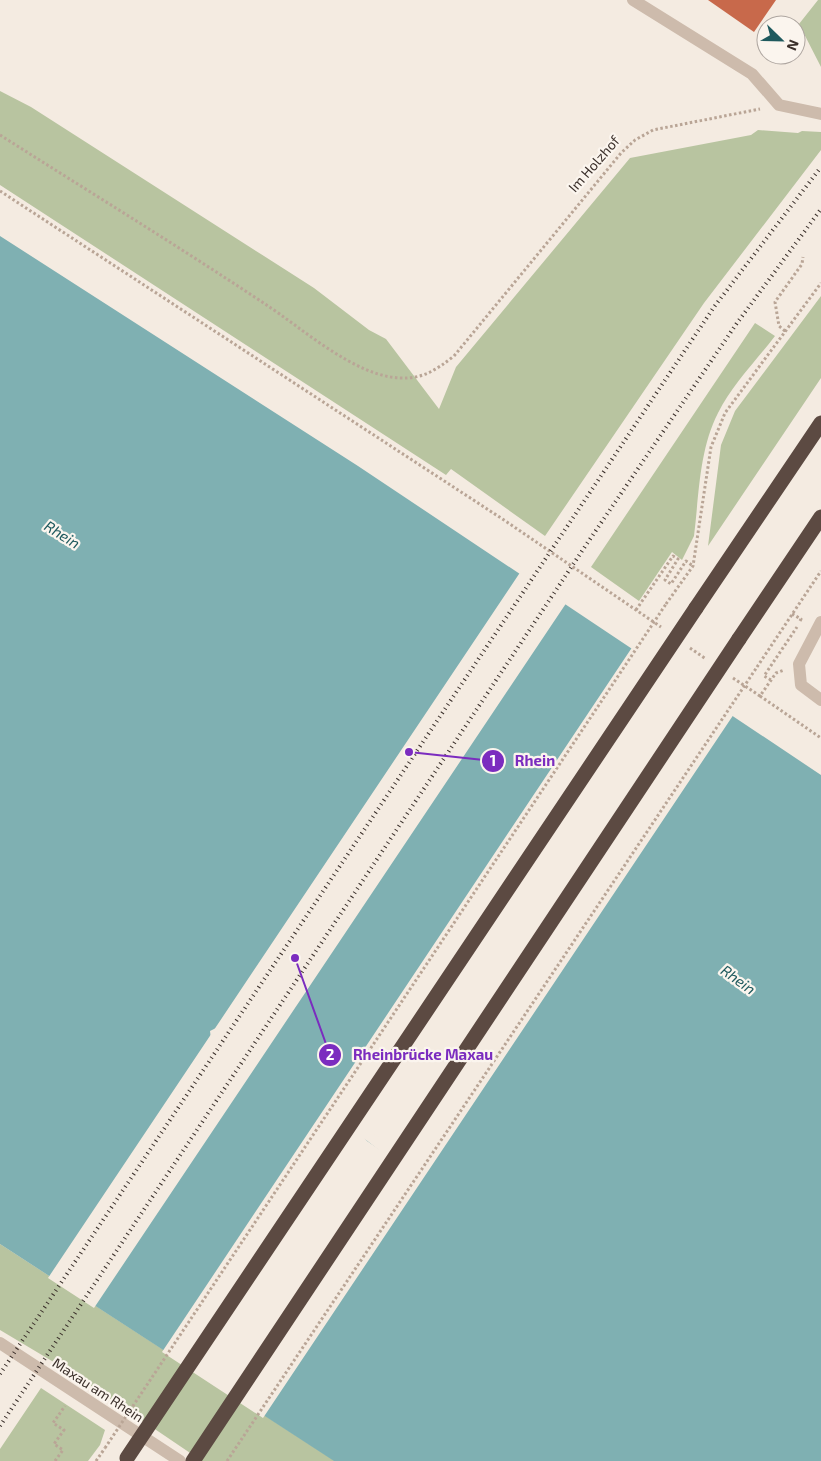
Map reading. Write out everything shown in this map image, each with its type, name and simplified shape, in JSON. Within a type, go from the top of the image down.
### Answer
[{"type":"highway","points":[[127,1460],[821,423]]},
{"type":"highway","points":[[192,1461],[821,516]]},
{"type":"street","points":[[633,0],[752,74],[779,105],[821,114]]},
{"type":"street","points":[[821,622],[799,664],[801,685],[821,700]]},
{"type":"street","name":"Maxau am Rhein","points":[[0,1343],[180,1461]]},
{"type":"path","name":"Im Holzhof","points":[[0,135],[265,304],[339,354],[371,371],[400,378],[431,374],[454,356],[621,153],[635,140],[653,130],[779,105]]},
{"type":"path","points":[[0,191],[504,520],[667,632]]},
{"type":"path","points":[[785,331],[779,326],[775,302],[802,264],[803,257]]},
{"type":"path","points":[[96,1461],[693,566],[711,447],[725,413],[821,283]]},
{"type":"path","points":[[636,610],[673,556],[678,560],[665,580],[671,584],[686,561],[693,566]]},
{"type":"path","points":[[228,1461],[821,571]]},
{"type":"path","points":[[771,680],[764,676],[801,619],[792,614]]},
{"type":"path","points":[[683,643],[714,664]]},
{"type":"path","points":[[760,696],[776,673],[799,664]]},
{"type":"path","points":[[729,675],[821,738]]},
{"type":"path","points":[[55,1461],[63,1450],[54,1444],[64,1430],[53,1423],[61,1412]]},
{"type":"green space","points":[[818,0],[821,0],[821,67],[806,38],[806,15]]},
{"type":"green space","points":[[0,91],[31,107],[314,288],[369,330],[386,339],[439,409],[456,367],[630,158],[751,135],[758,130],[798,133],[802,131],[821,132],[821,150],[704,303],[545,536],[451,469],[446,475],[0,185]]},
{"type":"green space","points":[[821,296],[821,378],[708,546],[721,445],[735,411]]},
{"type":"green space","points":[[755,323],[775,336],[730,393],[712,427],[703,458],[694,536],[682,560],[672,552],[639,601],[591,567]]},
{"type":"green space","points":[[0,1244],[335,1461],[202,1461],[72,1373],[0,1330]]},
{"type":"green space","points":[[41,1388],[105,1430],[100,1445],[88,1461],[0,1461],[0,1449]]},
{"type":"water","points":[[0,236],[358,466],[821,775],[821,1461],[334,1461],[0,1244]],"holes":[[[220,1026],[259,1053],[255,1064],[247,1063],[211,1039],[210,1031]],[[374,1129],[410,1154],[406,1165],[398,1165],[361,1136],[364,1130]]]},
{"type":"pier","points":[[521,571],[567,602],[94,1308],[48,1278]],"holes":[[[217,1029],[222,1030],[254,1051],[256,1060],[248,1061],[215,1040],[212,1035]]]},
{"type":"pier","points":[[633,646],[734,714],[263,1418],[162,1352]],"holes":[[[368,1130],[405,1153],[407,1161],[399,1163],[367,1141],[363,1136]]]},
{"type":"building","points":[[708,0],[776,0],[766,15],[756,15],[756,29],[754,32]]},
{"type":"railway","points":[[0,1374],[714,307],[821,167]]},
{"type":"railway","points":[[0,1426],[586,545],[737,323],[821,209]]},
{"type":"place","name":"Rhein","points":[[409,752]]},
{"type":"place","name":"Rheinbrücke Maxau","points":[[295,958]]}]
